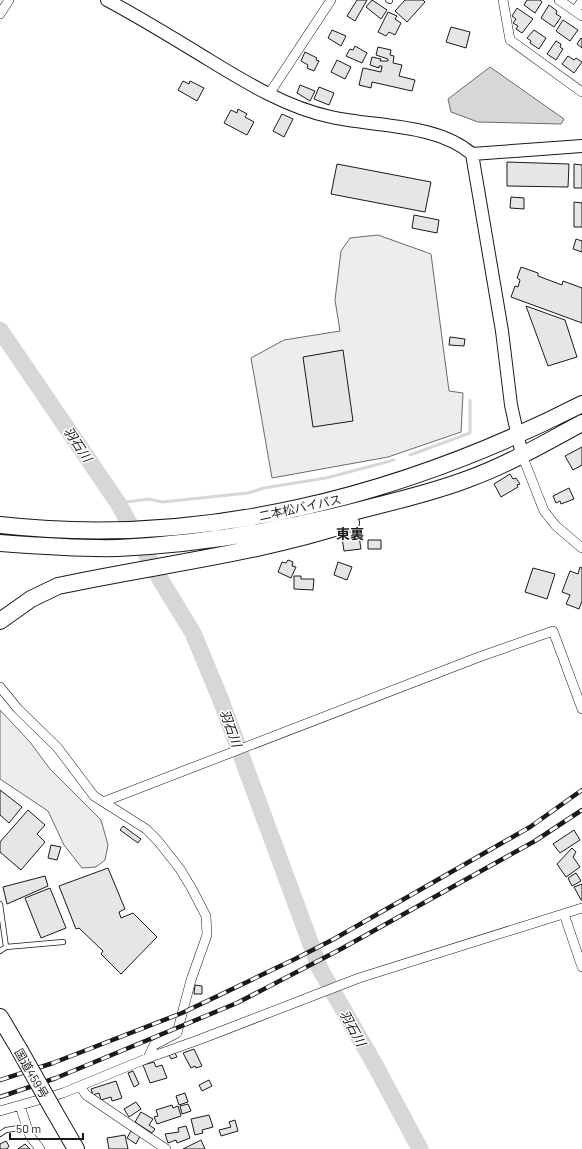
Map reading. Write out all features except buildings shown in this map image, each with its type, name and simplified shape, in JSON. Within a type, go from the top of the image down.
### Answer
[{"type":"highway","name":"二本松バイパス","points":[[0,525],[68,531],[159,529],[236,520],[289,511],[356,495],[435,469],[517,436],[582,404]]},
{"type":"highway","name":"二本松バイパス","points":[[0,543],[34,546],[117,548],[170,544],[318,521],[412,497],[469,479],[522,455],[582,423]]},
{"type":"highway","points":[[0,621],[31,599],[58,586],[136,569],[249,549],[330,530],[437,494],[469,479]]},
{"type":"highway","name":"国道459号","points":[[0,1017],[76,1149]]},
{"type":"street","points":[[0,14],[9,0]]},
{"type":"street","points":[[107,0],[269,94],[295,106],[331,117],[428,132],[449,138],[472,154],[502,331],[517,436],[522,455],[544,511],[556,526],[582,548]]},
{"type":"street","points":[[269,94],[331,0]]},
{"type":"street","points":[[504,0],[510,40],[582,92]]},
{"type":"street","points":[[559,0],[578,14],[582,1]]},
{"type":"street","points":[[472,154],[582,146]]},
{"type":"street","points":[[103,802],[479,657],[553,631],[582,709]]},
{"type":"street","points":[[0,686],[18,709],[57,747],[86,788],[94,796],[146,829],[167,850],[188,880],[206,916],[208,927],[207,935],[191,980],[177,1033],[154,1045],[148,1058]]},
{"type":"street","points":[[0,1112],[63,1093],[148,1058],[201,1040],[359,978],[582,908]]},
{"type":"street","points":[[564,914],[582,967]]},
{"type":"street","points":[[80,1086],[86,1095],[166,1149]]},
{"type":"street","points":[[20,1106],[30,1136],[40,1149]]},
{"type":"lane","points":[[0,904],[6,947]]},
{"type":"lane","points":[[0,951],[6,947],[63,942]]},
{"type":"lane","points":[[0,1134],[6,1130],[26,1127]]},
{"type":"shaded area","points":[[490,67],[564,119],[561,124],[478,122],[451,112],[448,99]]},
{"type":"shaded area","points":[[378,235],[431,254],[449,391],[463,393],[461,432],[388,457],[272,478],[251,358],[284,340],[340,331],[335,300],[341,251],[350,238]]},
{"type":"shaded area","points":[[0,710],[30,742],[50,769],[101,820],[108,845],[105,860],[96,867],[82,868],[64,845],[48,811],[0,779]]},
{"type":"waterway","name":"羽石川","points":[[0,330],[118,503],[160,579],[193,633],[220,698],[320,969],[375,1065],[420,1149]]},
{"type":"waterway","points":[[410,455],[470,433],[470,400]]},
{"type":"waterway","points":[[118,503],[149,499],[162,502],[248,493],[264,488],[326,478],[394,460]]},
{"type":"railway","points":[[0,1080],[53,1063],[182,1013],[295,959],[334,939],[530,827],[582,790]]},
{"type":"railway","points":[[0,1097],[56,1078],[237,1003],[341,949],[535,841],[582,810]]},
{"type":"district","name":"東裏","points":[[350,533]]}]
